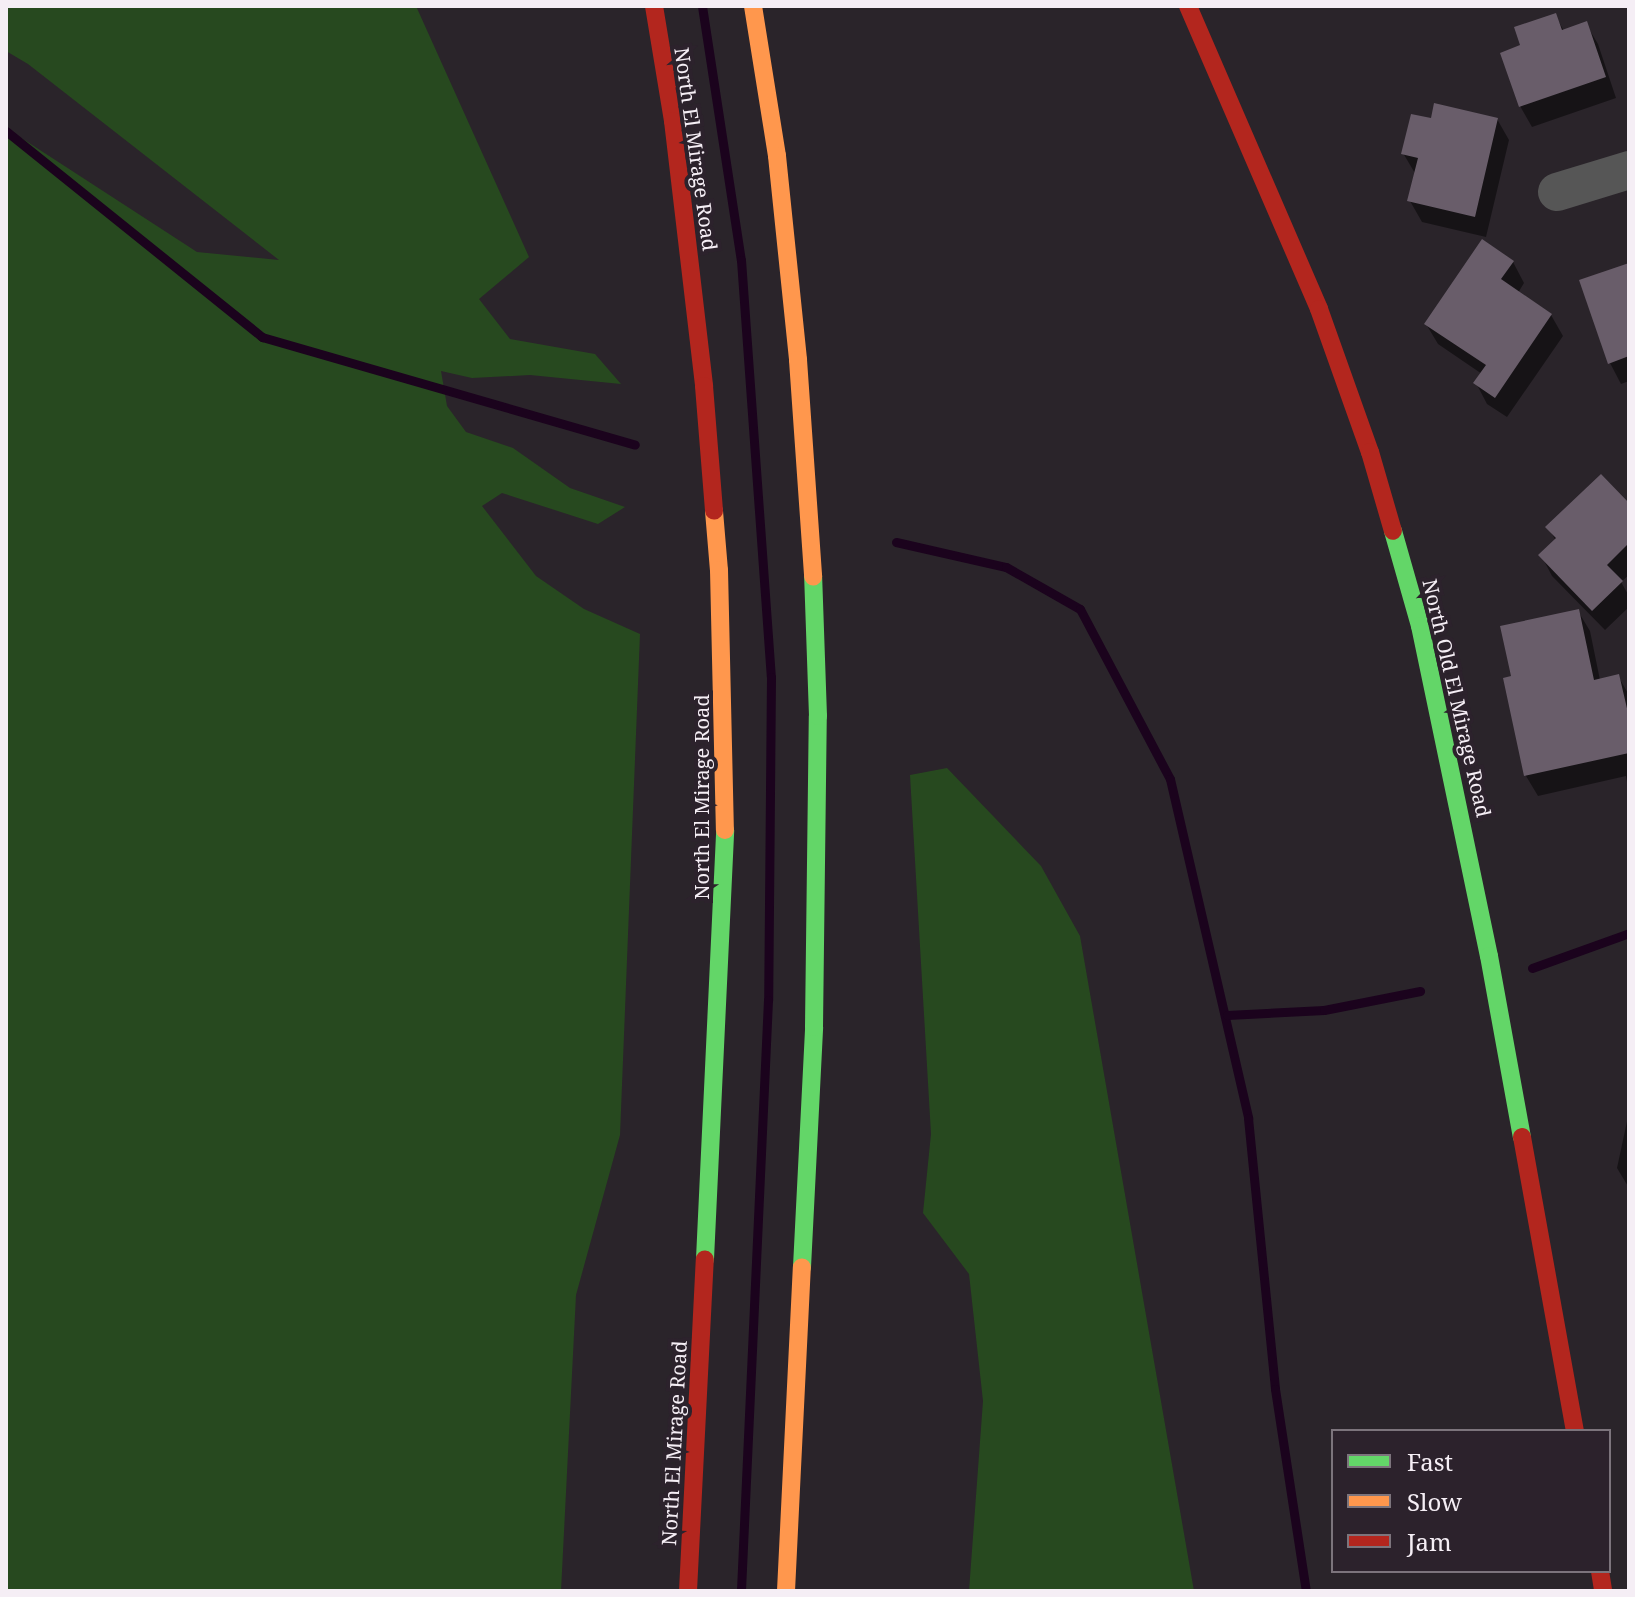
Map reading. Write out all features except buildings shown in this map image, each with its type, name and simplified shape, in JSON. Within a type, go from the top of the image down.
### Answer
[{"type":"main road","name":"North El Mirage Road","points":[[654,6],[673,121],[704,386],[721,653],[724,895],[688,1591]]},
{"type":"main road","points":[[753,6],[777,156],[803,435],[816,648],[814,1012],[786,1591]]},
{"type":"main road","name":"North Old El Mirage Road","points":[[1188,6],[1319,309],[1375,465],[1424,641],[1489,956],[1575,1429]]},
{"type":"street","points":[[1557,192],[1629,170]]},
{"type":"green space","points":[[6,6],[416,6],[529,257],[479,299],[510,339],[595,354],[621,384],[530,375],[472,378],[441,371],[447,406],[466,432],[513,448],[570,488],[625,507],[598,524],[502,493],[482,506],[536,576],[584,609],[640,634],[620,1135],[576,1295],[561,1591],[6,1591],[6,128],[197,252],[279,260],[28,64],[6,51]]},
{"type":"green space","points":[[947,768],[1041,866],[1080,936],[1194,1591],[969,1591],[983,1401],[969,1274],[923,1213],[931,1134],[910,775]]},
{"type":"waterway","points":[[702,6],[741,260],[771,677],[768,1000],[741,1591]]},
{"type":"waterway","points":[[6,131],[262,337],[635,445]]},
{"type":"waterway","points":[[896,542],[1006,567],[1080,609],[1170,779],[1248,1118],[1275,1389],[1306,1591]]},
{"type":"waterway","points":[[1532,968],[1629,933]]},
{"type":"waterway","points":[[1227,1015],[1324,1010],[1420,991]]},
{"type":"traffic: fast","points":[[1393,531],[1420,626],[1489,956],[1522,1137]]},
{"type":"traffic: fast","points":[[802,1267],[814,1027],[818,716],[813,576]]},
{"type":"traffic: fast","points":[[705,1259],[725,830]]},
{"type":"traffic: slow","points":[[753,6],[777,156],[798,360],[813,576]]},
{"type":"traffic: slow","points":[[714,511],[719,570],[725,830]]},
{"type":"traffic: slow","points":[[786,1591],[802,1267]]},
{"type":"traffic: jam","points":[[654,6],[673,121],[704,386],[714,511]]},
{"type":"traffic: jam","points":[[1188,6],[1319,309],[1370,452],[1393,531]]},
{"type":"traffic: jam","points":[[1522,1137],[1575,1429]]},
{"type":"traffic: jam","points":[[688,1591],[705,1259]]},
{"type":"traffic: jam","points":[[1600,1573],[1603,1591]]}]
